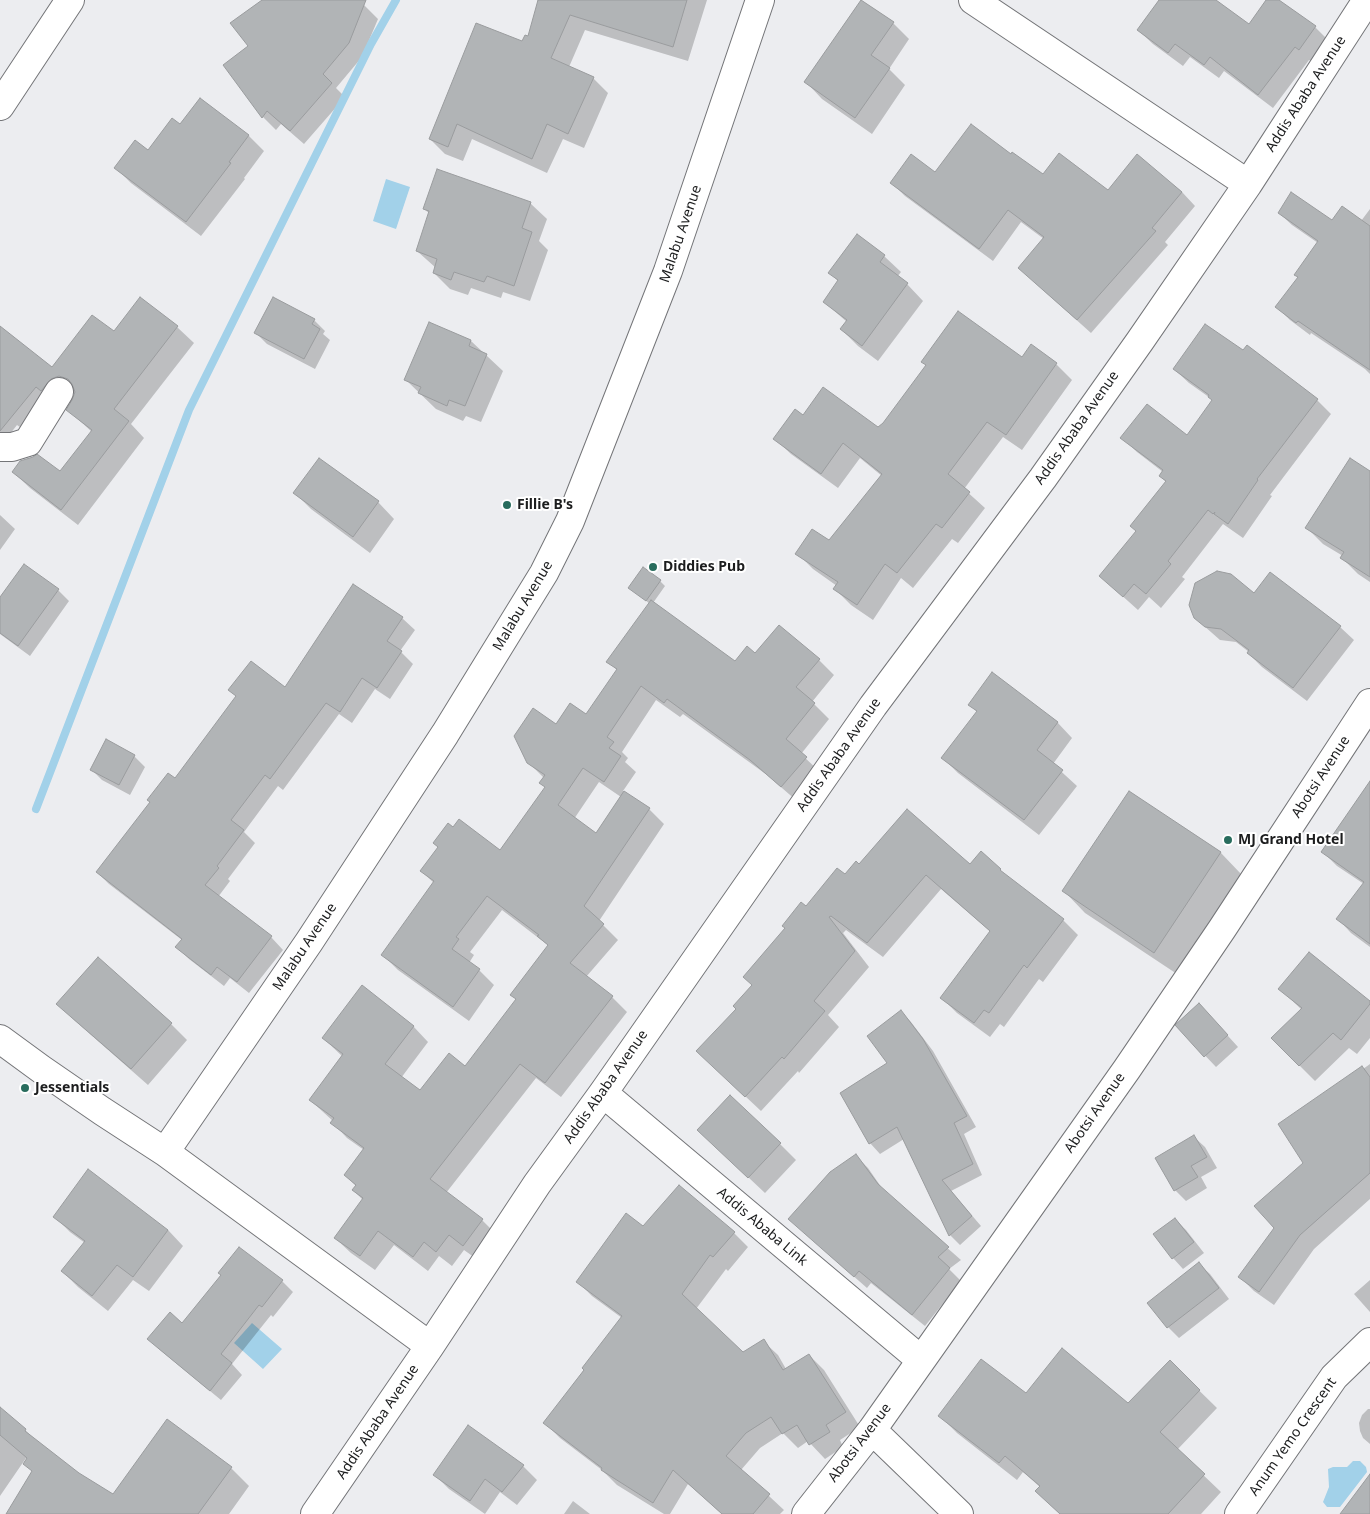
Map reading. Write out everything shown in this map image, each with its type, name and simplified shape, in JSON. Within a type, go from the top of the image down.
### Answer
[{"type":"street","points":[[0,106],[70,0]]},
{"type":"street","name":"Malabu Avenue","points":[[165,1152],[308,942],[446,734],[544,573],[570,521],[668,271],[760,0]]},
{"type":"street","points":[[973,0],[1248,184]]},
{"type":"street","name":"Addis Ababa Avenue","points":[[315,1514],[430,1346],[537,1184],[603,1093],[873,706],[1043,478],[1248,184],[1367,0]]},
{"type":"street","points":[[0,447],[12,447],[28,442],[59,392]]},
{"type":"street","name":"Abotsi Avenue","points":[[806,1514],[872,1430],[1127,1069],[1194,970],[1361,736],[1370,703]]},
{"type":"street","points":[[0,1039],[64,1085],[165,1152],[430,1346]]},
{"type":"street","name":"Addis Ababa Link","points":[[603,1093],[921,1360]]},
{"type":"street","name":"Anum Yemo Crescent","points":[[1239,1514],[1334,1377],[1370,1342]]},
{"type":"street","points":[[872,1430],[959,1514]]},
{"type":"water","points":[[386,179],[410,187],[396,229],[373,221]]},
{"type":"water","points":[[252,1323],[282,1349],[263,1369],[234,1343]]},
{"type":"water","points":[[1353,1461],[1360,1461],[1366,1467],[1367,1472],[1340,1507],[1327,1507],[1323,1502],[1329,1487],[1328,1469],[1347,1467]]},
{"type":"building","points":[[262,0],[366,0],[349,43],[323,74],[332,83],[290,131],[267,111],[262,118],[223,65],[248,46],[230,23]]},
{"type":"building","points":[[538,0],[687,0],[673,47],[570,15],[551,58],[594,77],[568,134],[547,124],[532,159],[457,124],[448,147],[429,139],[476,23],[522,41],[525,35],[528,36]]},
{"type":"building","points":[[861,0],[894,22],[871,55],[890,68],[855,118],[804,82]]},
{"type":"building","points":[[1159,0],[1216,0],[1249,24],[1266,0],[1279,0],[1316,26],[1299,50],[1295,47],[1258,95],[1210,57],[1204,65],[1175,44],[1168,53],[1137,30]]},
{"type":"building","points":[[200,98],[249,135],[229,162],[231,163],[186,222],[114,168],[135,140],[148,150],[172,118],[180,124]]},
{"type":"building","points":[[971,124],[1011,154],[1012,152],[1043,174],[1059,153],[1108,190],[1137,154],[1182,192],[1152,228],[1156,231],[1077,320],[1018,268],[1044,237],[1008,210],[979,249],[890,183],[911,154],[935,172]]},
{"type":"building","points":[[437,169],[531,202],[522,228],[532,232],[514,286],[487,276],[484,282],[454,272],[451,280],[433,273],[437,259],[416,251],[429,211],[423,209]]},
{"type":"building","points":[[1291,192],[1332,220],[1342,206],[1370,226],[1370,370],[1298,321],[1296,323],[1275,307],[1298,277],[1294,275],[1318,241],[1278,213]]},
{"type":"building","points":[[857,234],[885,255],[880,262],[908,283],[862,346],[840,329],[847,320],[823,302],[838,280],[828,273]]},
{"type":"building","points":[[140,297],[178,326],[114,409],[129,421],[61,510],[12,472],[20,461],[37,454],[60,471],[92,430],[66,410],[75,392],[68,379],[59,376],[51,379],[41,391],[36,387],[0,431],[0,326],[52,367],[92,315],[114,331]]},
{"type":"building","points":[[273,297],[315,319],[312,324],[320,329],[304,359],[254,333]]},
{"type":"building","points":[[958,311],[1022,357],[1031,344],[1057,363],[1006,435],[987,422],[948,474],[970,492],[942,528],[936,524],[897,573],[885,564],[857,605],[833,589],[838,582],[795,554],[812,529],[829,540],[882,474],[843,443],[821,474],[773,439],[795,409],[803,415],[823,387],[878,427],[883,423],[926,365],[921,362]]},
{"type":"building","points":[[429,322],[471,340],[469,346],[487,354],[465,406],[449,400],[447,406],[418,393],[421,387],[404,380]]},
{"type":"building","points":[[1205,324],[1243,350],[1247,345],[1318,399],[1257,479],[1228,524],[1214,514],[1215,512],[1213,514],[1208,510],[1168,561],[1171,564],[1146,594],[1134,584],[1123,597],[1099,576],[1136,531],[1130,526],[1166,481],[1159,476],[1163,470],[1120,438],[1147,404],[1187,435],[1212,400],[1208,397],[1209,395],[1173,369]]},
{"type":"building","points":[[319,458],[379,501],[353,537],[293,493]]},
{"type":"building","points":[[1350,458],[1370,471],[1370,577],[1340,558],[1344,552],[1305,528]]},
{"type":"building","points":[[24,564],[59,589],[18,646],[0,633],[0,597]]},
{"type":"building","points":[[643,567],[661,580],[646,601],[628,588]]},
{"type":"building","points":[[1217,571],[1231,574],[1254,593],[1270,572],[1341,626],[1293,688],[1247,653],[1249,650],[1221,629],[1205,627],[1194,618],[1189,605],[1195,583]]},
{"type":"building","points":[[353,584],[403,617],[387,641],[402,651],[377,688],[362,678],[340,712],[326,703],[270,779],[265,775],[231,820],[244,830],[217,866],[219,868],[205,885],[272,936],[237,982],[217,967],[211,975],[175,947],[182,939],[96,872],[150,802],[147,800],[168,773],[175,778],[236,696],[228,690],[251,661],[285,687]]},
{"type":"building","points":[[651,600],[735,661],[747,646],[755,653],[779,625],[820,659],[796,687],[815,703],[786,739],[807,757],[781,787],[750,760],[667,699],[664,703],[641,686],[607,737],[614,742],[609,748],[621,756],[604,782],[583,768],[558,805],[596,833],[624,791],[650,808],[584,906],[604,924],[570,963],[613,996],[545,1083],[520,1064],[430,1179],[483,1219],[463,1246],[449,1235],[436,1252],[424,1242],[413,1257],[378,1231],[360,1256],[334,1238],[363,1198],[352,1190],[356,1185],[344,1175],[364,1148],[330,1123],[334,1118],[309,1100],[343,1054],[322,1038],[362,985],[414,1026],[385,1064],[420,1090],[449,1053],[465,1066],[516,999],[510,995],[548,945],[537,936],[539,935],[487,896],[456,937],[459,939],[452,949],[480,969],[453,1007],[381,955],[434,881],[420,871],[438,847],[433,843],[448,823],[453,827],[459,819],[500,850],[545,787],[539,783],[545,775],[527,763],[514,736],[533,708],[556,724],[570,703],[586,714],[617,669],[606,662]]},
{"type":"building","points":[[992,672],[1058,722],[1037,750],[1063,770],[1024,820],[941,758],[977,711],[968,705]]},
{"type":"building","points":[[106,739],[135,755],[119,785],[90,770]]},
{"type":"building","points":[[1370,781],[1370,944],[1336,919],[1364,882],[1321,852]]},
{"type":"building","points":[[1129,791],[1221,852],[1154,953],[1062,891]]},
{"type":"building","points":[[907,809],[970,864],[981,851],[1000,870],[1064,919],[1027,968],[1024,965],[989,1013],[984,1010],[974,1023],[940,998],[990,931],[926,875],[867,943],[831,916],[829,917],[855,951],[814,1001],[825,1011],[784,1059],[782,1057],[745,1097],[696,1051],[736,1009],[733,1006],[752,985],[743,977],[785,928],[782,926],[801,902],[806,906],[837,868],[845,874],[856,861],[859,864]]},
{"type":"building","points":[[1309,952],[1370,1001],[1370,1004],[1341,1040],[1333,1033],[1299,1066],[1271,1038],[1302,1008],[1278,989]]},
{"type":"building","points":[[98,957],[172,1023],[131,1069],[56,1004]]},
{"type":"building","points":[[1199,1003],[1228,1035],[1204,1057],[1175,1025]]},
{"type":"building","points":[[901,1010],[923,1039],[967,1116],[954,1123],[973,1164],[942,1180],[972,1216],[949,1236],[897,1127],[869,1144],[840,1093],[887,1063],[867,1036]]},
{"type":"building","points":[[1362,1066],[1370,1077],[1370,1173],[1300,1235],[1259,1292],[1238,1277],[1274,1228],[1254,1206],[1303,1163],[1278,1124]]},
{"type":"building","points":[[730,1095],[781,1143],[748,1178],[697,1130]]},
{"type":"building","points":[[1194,1135],[1207,1157],[1191,1166],[1198,1177],[1174,1191],[1155,1158]]},
{"type":"building","points":[[856,1154],[878,1184],[949,1247],[938,1257],[950,1268],[912,1315],[859,1271],[854,1277],[788,1219],[830,1172]]},
{"type":"building","points":[[88,1169],[168,1230],[133,1277],[117,1265],[92,1296],[61,1271],[85,1241],[53,1217]]},
{"type":"building","points":[[679,1185],[735,1232],[713,1257],[710,1255],[682,1294],[743,1352],[764,1339],[783,1370],[809,1354],[846,1412],[826,1425],[830,1432],[809,1445],[797,1425],[782,1434],[771,1417],[746,1433],[726,1456],[770,1494],[753,1514],[722,1514],[673,1470],[653,1503],[601,1470],[602,1468],[543,1423],[584,1370],[582,1368],[622,1316],[576,1282],[626,1213],[643,1226]]},
{"type":"building","points":[[1175,1218],[1194,1242],[1172,1259],[1153,1234]]},
{"type":"building","points":[[239,1247],[283,1280],[262,1307],[259,1305],[221,1354],[232,1363],[210,1391],[147,1339],[170,1312],[182,1323],[221,1275],[218,1273]]},
{"type":"building","points":[[1199,1262],[1219,1288],[1167,1328],[1147,1303]]},
{"type":"building","points":[[1062,1348],[1128,1403],[1170,1360],[1200,1390],[1160,1432],[1205,1474],[1168,1514],[1060,1514],[1035,1491],[1040,1486],[1005,1456],[999,1463],[938,1416],[981,1359],[1026,1393]]},
{"type":"building","points":[[0,1407],[26,1429],[25,1431],[79,1473],[113,1494],[167,1419],[232,1467],[198,1514],[6,1514],[32,1471],[23,1464],[27,1458],[0,1435]]},
{"type":"building","points":[[468,1425],[524,1465],[502,1492],[485,1479],[470,1501],[433,1475]]},
{"type":"building","points":[[1370,1474],[1370,1514],[1340,1514]]},
{"type":"waterway","points":[[36,809],[189,410],[371,44],[396,0]]},
{"type":"place","name":"Fillie B's","points":[[507,505]]},
{"type":"place","name":"Diddies Pub","points":[[653,567]]},
{"type":"place","name":"MJ Grand Hotel","points":[[1228,840]]},
{"type":"place","name":"Jessentials","points":[[25,1088]]}]
